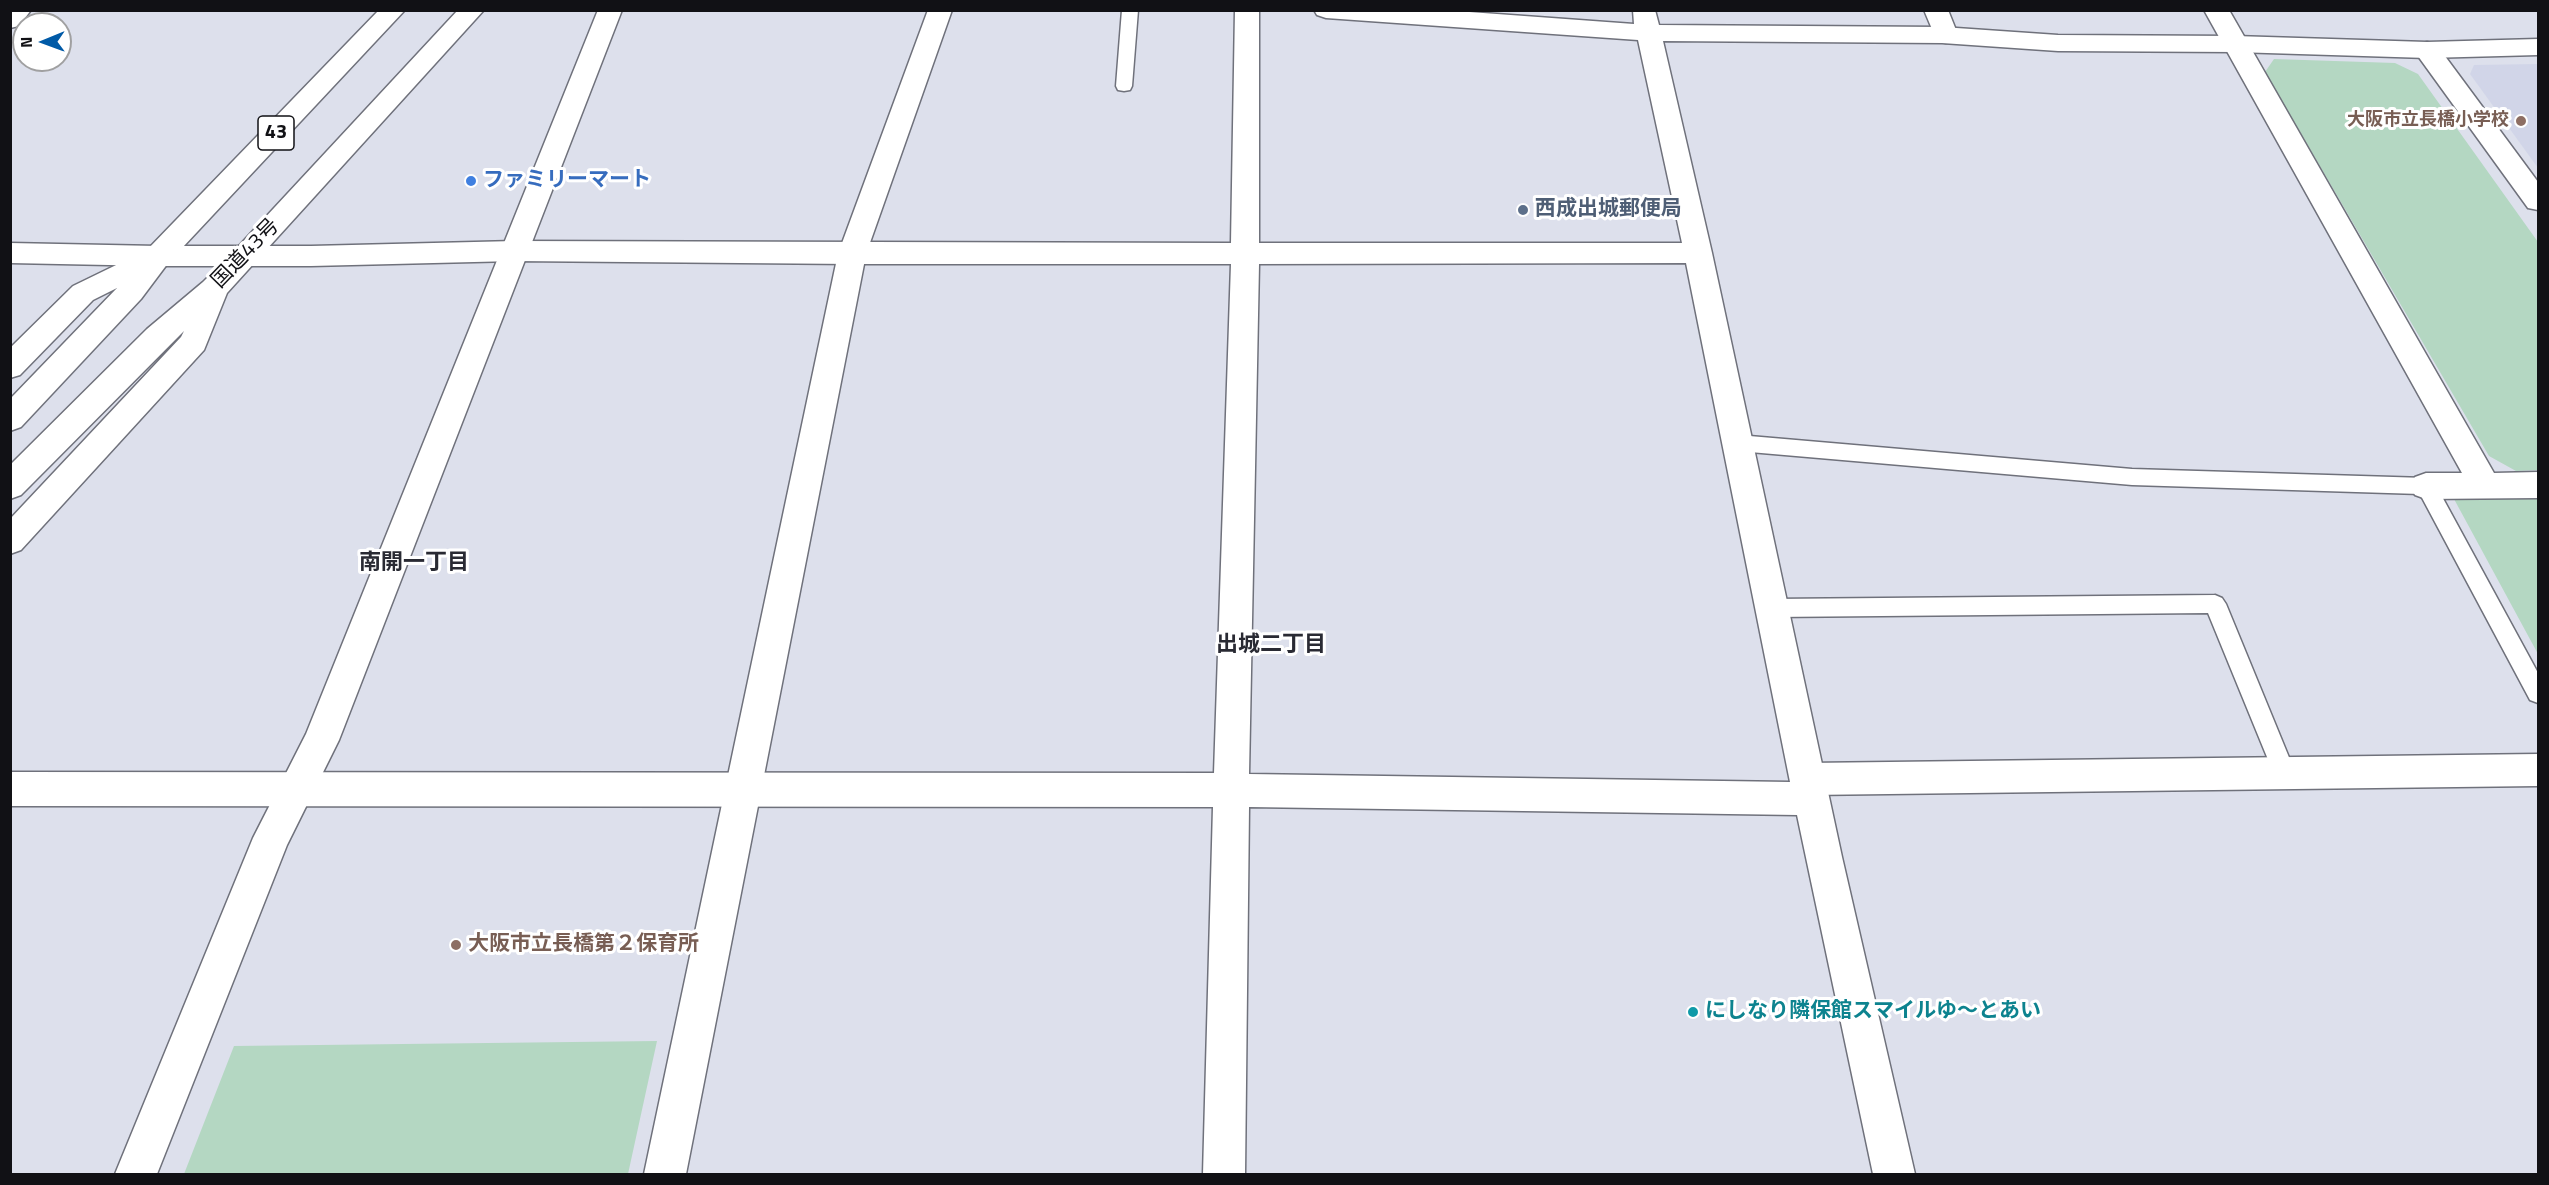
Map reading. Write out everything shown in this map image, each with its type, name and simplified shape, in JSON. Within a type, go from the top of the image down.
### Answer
[{"type":"main road","points":[[10,20],[19,10]]},
{"type":"main road","name":"43","points":[[10,418],[130,292],[158,256],[393,10]]},
{"type":"main road","name":"国道43号","points":[[10,486],[156,337],[213,289],[245,257],[472,10]]},
{"type":"main road","points":[[136,1174],[271,838],[321,740],[610,10]]},
{"type":"main road","points":[[665,1174],[852,254],[940,10]]},
{"type":"main road","points":[[1224,1174],[1245,254],[1247,10]]},
{"type":"main road","points":[[1326,10],[1946,35],[2058,43],[2235,44],[2427,50],[2538,47]]},
{"type":"main road","points":[[1936,10],[1946,35]]},
{"type":"main road","points":[[2216,10],[2484,484]]},
{"type":"main road","points":[[1647,22],[1894,1174]]},
{"type":"main road","points":[[2427,50],[2538,201]]},
{"type":"main road","points":[[10,253],[245,257],[515,251],[852,254],[1698,253]]},
{"type":"main road","points":[[10,367],[83,293],[158,256]]},
{"type":"main road","points":[[10,541],[194,342],[213,289]]},
{"type":"main road","points":[[2426,486],[2538,485]]},
{"type":"main road","points":[[10,789],[1810,789],[2284,772],[2538,770]]},
{"type":"lane","points":[[1124,86],[1130,10]]},
{"type":"lane","points":[[1738,443],[2132,477],[2426,486],[2538,693]]},
{"type":"lane","points":[[1773,608],[2215,604],[2284,772]]},
{"type":"shaded area","name":"大阪市立長橋小学校","points":[[2538,64],[2538,168],[2470,74],[2474,65]]},
{"type":"green space","points":[[2274,59],[2395,63],[2418,74],[2538,242],[2538,470],[2516,471],[2489,456],[2265,72]]},
{"type":"green space","points":[[2538,498],[2538,654],[2454,499]]},
{"type":"green space","points":[[657,1041],[628,1174],[184,1174],[234,1046]]},
{"type":"place","name":"大阪市立長橋小学校","points":[[2521,121]]},
{"type":"place","name":"ファミリーマート","points":[[471,181]]},
{"type":"place","name":"西成出城郵便局","points":[[1523,210]]},
{"type":"place","name":"大阪市立長橋第２保育所","points":[[456,945]]},
{"type":"place","name":"にしなり隣保館スマイルゆ～とあい","points":[[1693,1012]]},
{"type":"district","name":"南開一丁目","points":[[414,564]]},
{"type":"district","name":"出城二丁目","points":[[1271,646]]}]
